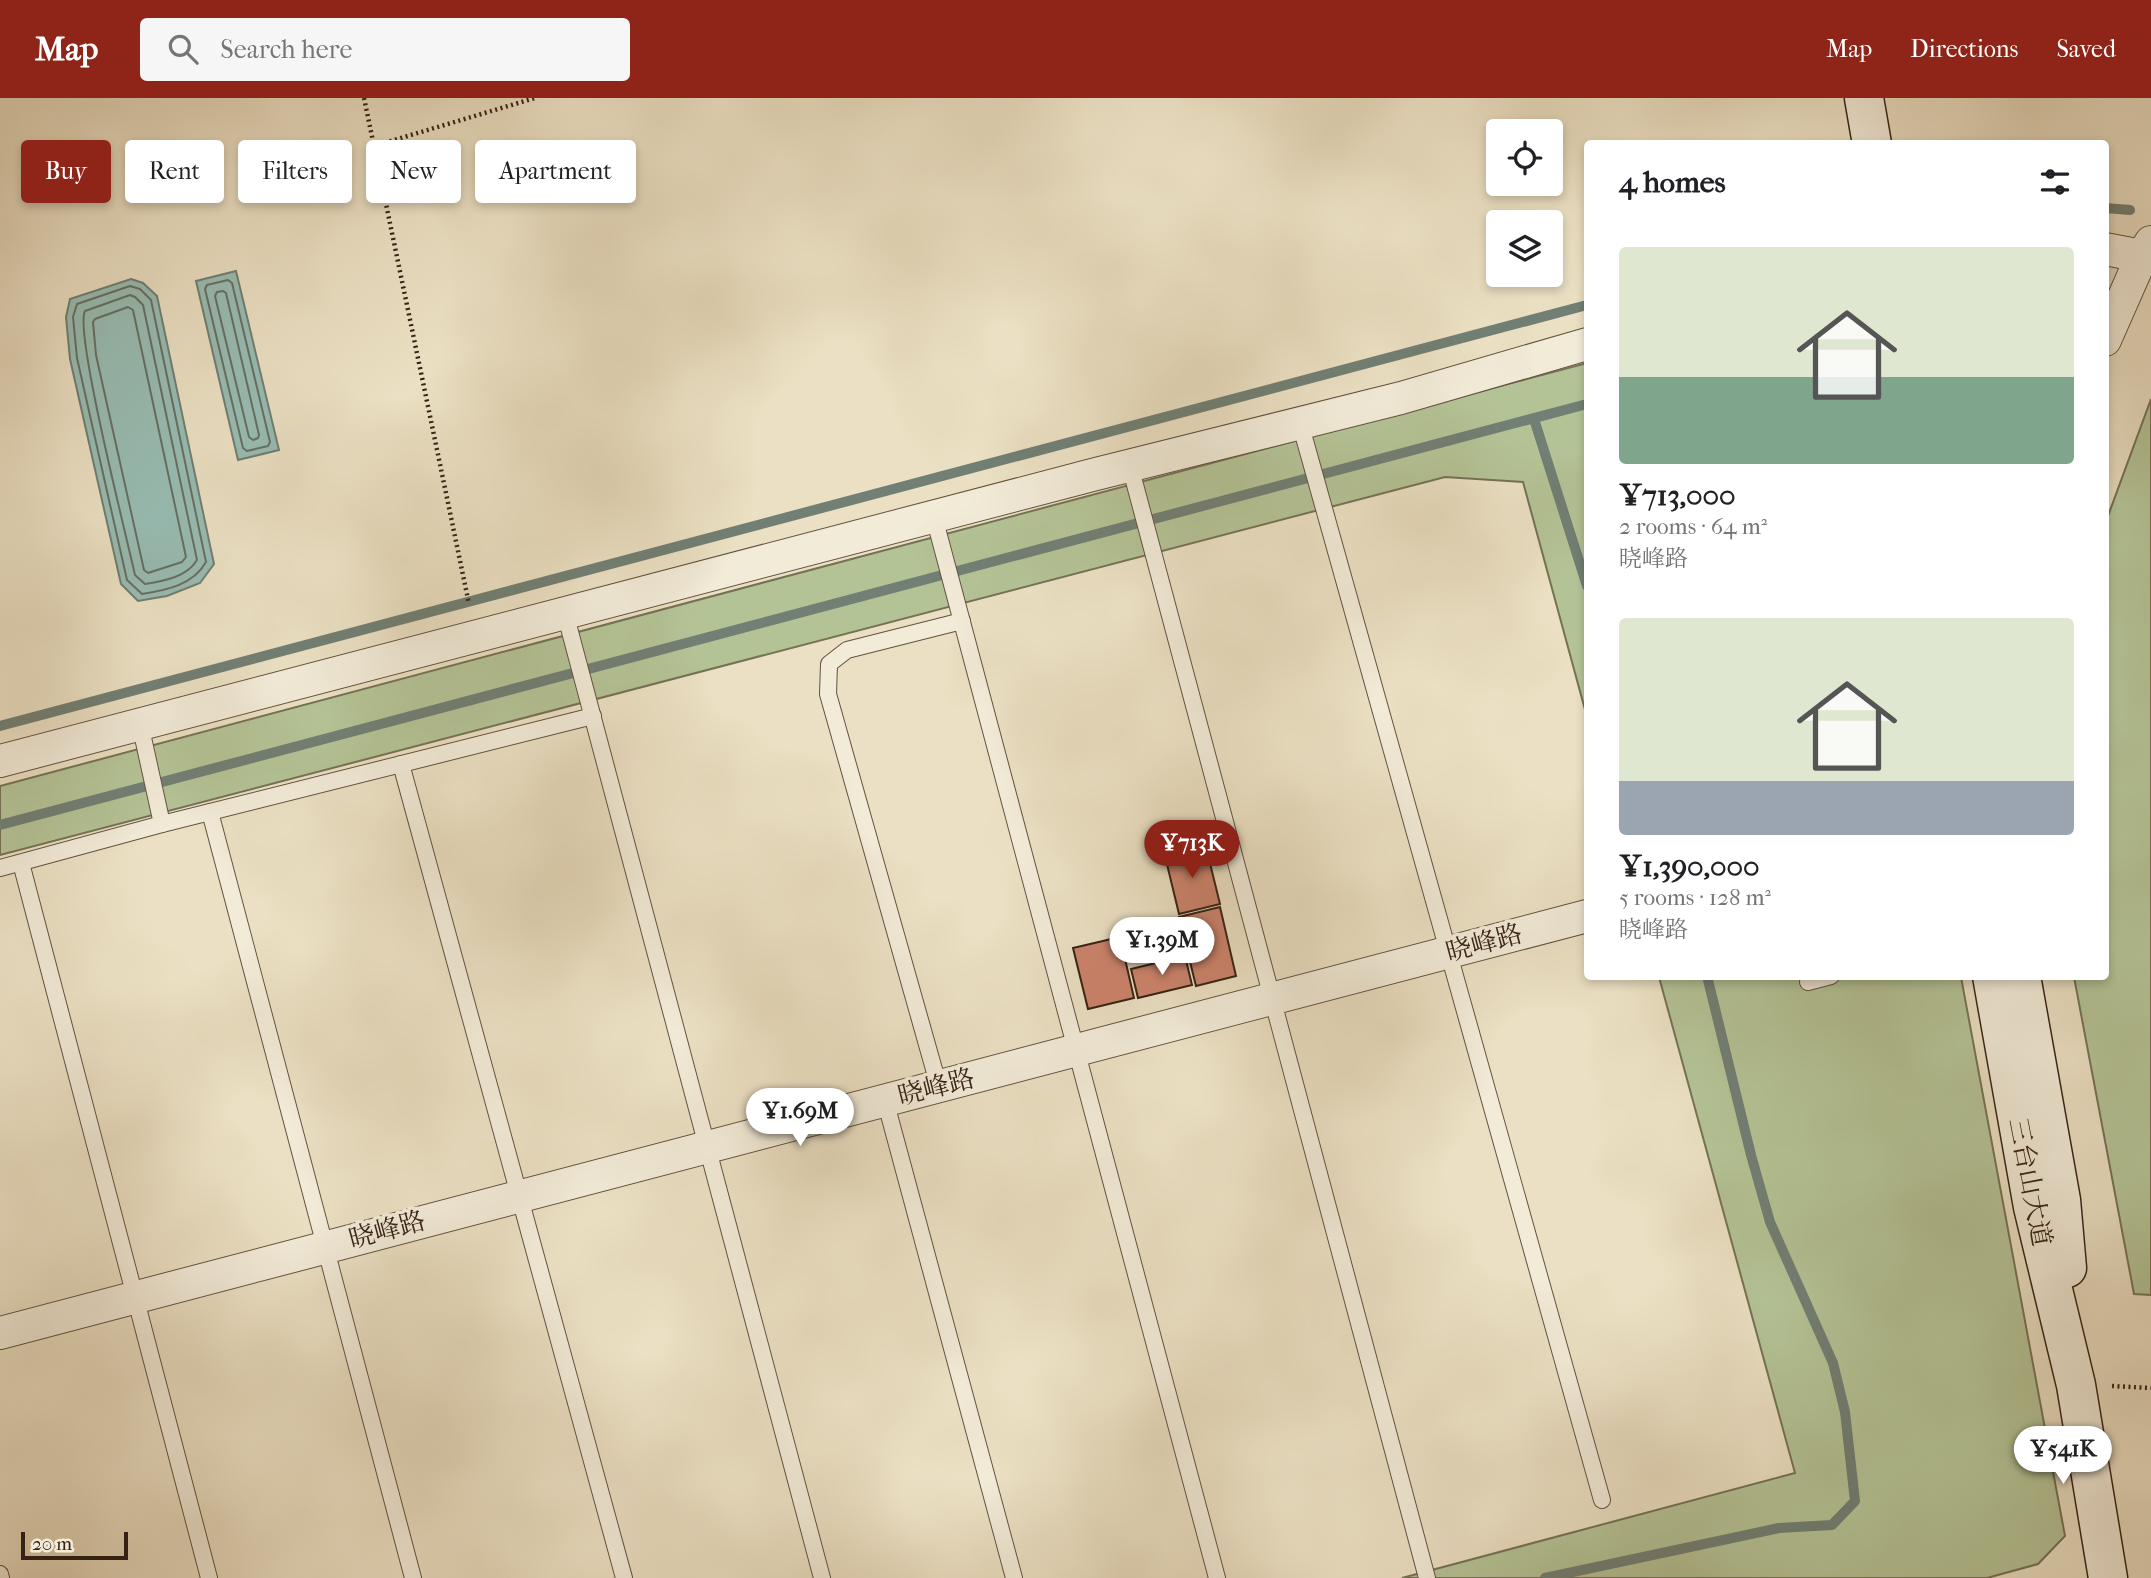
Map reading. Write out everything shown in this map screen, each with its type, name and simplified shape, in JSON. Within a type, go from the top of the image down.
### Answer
[{"type":"main road","points":[[1837,98],[1844,140]]},
{"type":"main road","points":[[1864,98],[1871,140]]},
{"type":"main road","name":"三台山大道","points":[[1993,980],[2033,1207],[2076,1385],[2108,1578]]},
{"type":"main road","name":"三台山大道","points":[[2022,980],[2061,1200],[2076,1385]]},
{"type":"street","points":[[2109,249],[2146,249],[2109,331]]},
{"type":"street","points":[[0,761],[1130,466],[1401,398],[1584,345]]},
{"type":"street","name":"晓峰路","points":[[0,1333],[707,1145],[939,1087],[1584,917]]},
{"type":"lane","points":[[1300,423],[1602,1500]]},
{"type":"lane","points":[[1130,466],[1427,1578]]},
{"type":"lane","points":[[934,517],[1217,1578]]},
{"type":"lane","points":[[565,613],[822,1578]]},
{"type":"lane","points":[[939,1087],[828,694],[829,664],[847,650],[962,621]]},
{"type":"lane","points":[[0,869],[162,824],[593,716]]},
{"type":"lane","points":[[140,724],[162,824]]},
{"type":"lane","points":[[401,764],[624,1578]]},
{"type":"lane","points":[[210,812],[412,1578]]},
{"type":"lane","points":[[20,863],[209,1578]]},
{"type":"lane","points":[[1808,982],[1816,980]]},
{"type":"lane","points":[[885,1100],[1014,1578]]},
{"type":"path","points":[[364,98],[373,140]]},
{"type":"path","points":[[394,140],[535,98]]},
{"type":"path","points":[[386,203],[466,589]]},
{"type":"green space","points":[[1584,364],[1584,706],[1523,482],[1445,477],[0,855],[0,786]]},
{"type":"green space","points":[[2151,399],[2151,1295],[2134,1294],[2075,980],[2109,980],[2109,513]]},
{"type":"green space","points":[[1660,980],[1962,980],[2065,1536],[2038,1564],[1987,1578],[1402,1578],[1795,1473]]},
{"type":"water","points":[[236,271],[279,450],[238,460],[196,281]]},
{"type":"water","points":[[131,279],[143,283],[157,296],[214,564],[200,583],[167,596],[138,601],[121,584],[70,359],[66,317],[70,299]]},
{"type":"building","points":[[1206,847],[1220,904],[1179,914],[1165,856]]},
{"type":"building","points":[[1220,907],[1236,976],[1196,986],[1179,917]]},
{"type":"building","points":[[1120,937],[1134,998],[1088,1009],[1073,948]]},
{"type":"building","points":[[1185,956],[1192,985],[1138,998],[1131,969]]},
{"type":"waterway","points":[[2109,208],[2130,210]]},
{"type":"waterway","points":[[0,726],[1584,306]]},
{"type":"waterway","points":[[0,825],[1584,405]]},
{"type":"waterway","points":[[1534,419],[1584,577]]},
{"type":"waterway","points":[[1545,1578],[1779,1528],[1832,1525],[1855,1501],[1845,1412],[1833,1363],[1770,1222],[1708,980]]}]
